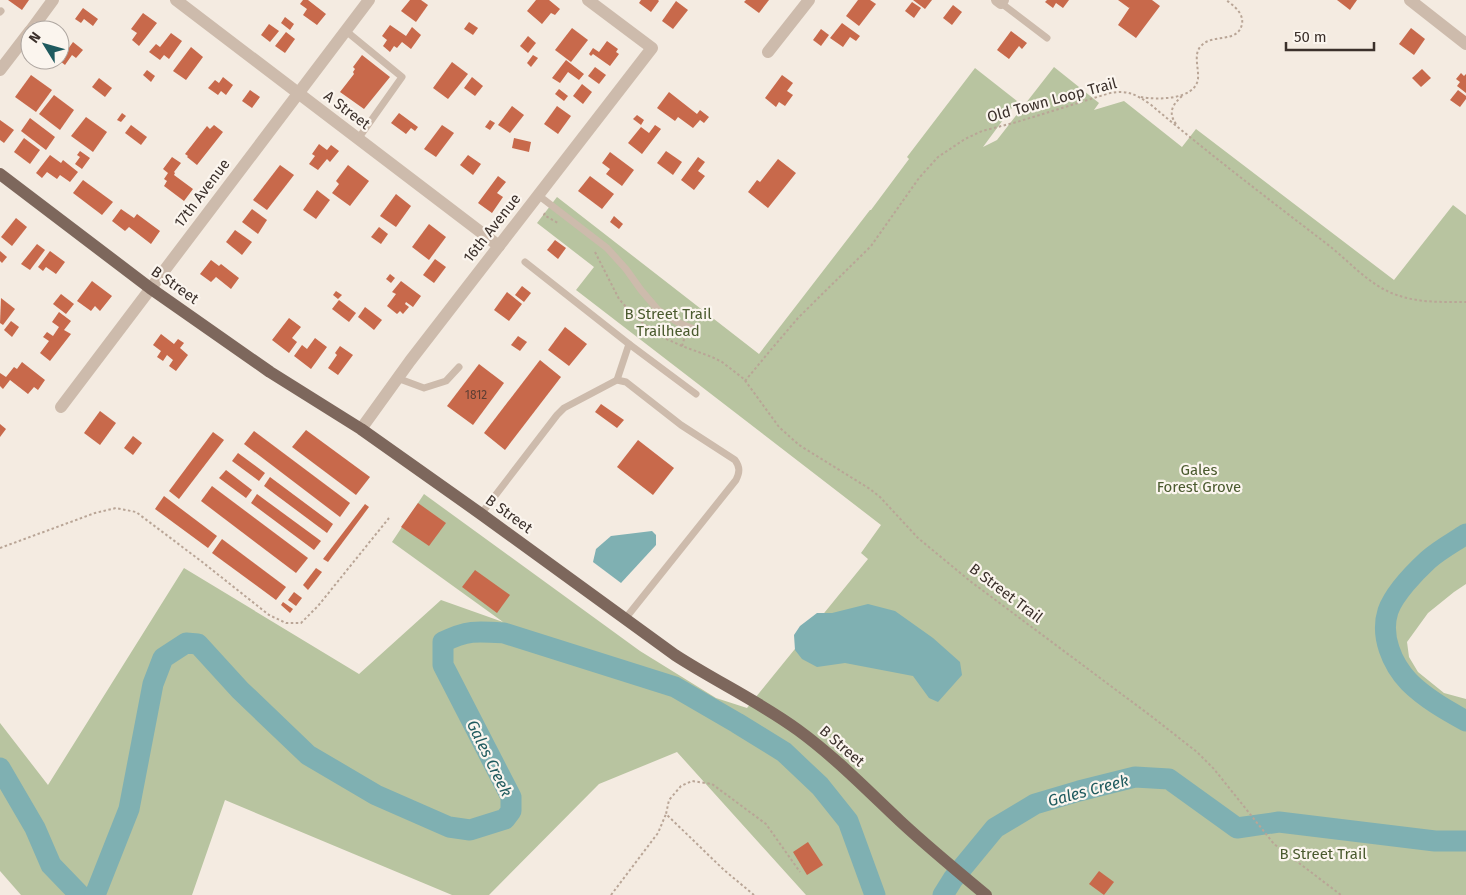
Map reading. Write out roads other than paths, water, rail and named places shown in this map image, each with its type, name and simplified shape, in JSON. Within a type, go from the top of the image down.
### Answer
[{"type":"main road","name":"B Street","points":[[0,174],[150,288],[270,372],[361,429],[698,670],[798,730],[831,757],[931,849],[986,895]]},
{"type":"street","points":[[38,20],[54,0]]},
{"type":"street","name":"A Street","points":[[176,0],[499,246]]},
{"type":"street","name":"17th Avenue","points":[[61,407],[369,0]]},
{"type":"street","name":"16th Avenue","points":[[361,429],[398,378],[652,48],[588,0]]},
{"type":"street","points":[[768,52],[809,0]]},
{"type":"street","points":[[1410,0],[1466,44]]},
{"type":"street","points":[[0,70],[20,43]]},
{"type":"lane","points":[[1000,1],[1047,38]]},
{"type":"lane","points":[[346,31],[402,77],[358,139]]},
{"type":"lane","points":[[538,195],[607,248],[658,310],[679,323],[696,330]]},
{"type":"lane","points":[[525,262],[696,394]]},
{"type":"lane","points":[[617,380],[629,344]]},
{"type":"lane","points":[[398,378],[424,388],[446,381],[459,367]]},
{"type":"lane","points":[[481,514],[564,408],[617,380],[626,382],[681,425],[735,460],[739,466],[736,480],[625,619]]},
{"type":"water","points":[[652,531],[656,535],[656,545],[621,583],[593,562],[596,549],[611,536]]},
{"type":"water","points":[[868,604],[895,611],[933,638],[960,662],[962,675],[938,702],[929,698],[913,676],[845,663],[817,667],[802,659],[795,650],[794,635],[800,626],[817,613],[832,613]]},
{"type":"waterway","name":"Gales Creek","points":[[1466,534],[1432,556],[1417,571],[1391,604],[1386,620],[1389,649],[1403,675],[1415,688],[1443,708],[1466,721]]},
{"type":"waterway","name":"Gales Creek","points":[[95,895],[129,809],[153,684],[163,658],[186,643],[198,644],[240,690],[308,755],[376,795],[449,827],[470,830],[505,819],[511,811],[511,797],[443,665],[443,642],[466,633],[479,632],[504,633],[675,687],[784,752],[820,786],[848,821],[875,895]]},
{"type":"waterway","name":"Gales Creek","points":[[0,768],[35,828],[51,865],[80,895]]},
{"type":"waterway","name":"Gales Creek","points":[[943,895],[953,879],[995,828],[1035,804],[1135,777],[1169,779],[1237,828],[1279,822],[1435,841],[1466,841]]},
{"type":"park label","name":"B Street Trail Trailhead","points":[[668,322]]},
{"type":"park label","name":"Gales Forest Grove","points":[[1199,478]]},
{"type":"park label","name":"B Street Trail","points":[[1323,854]]}]
